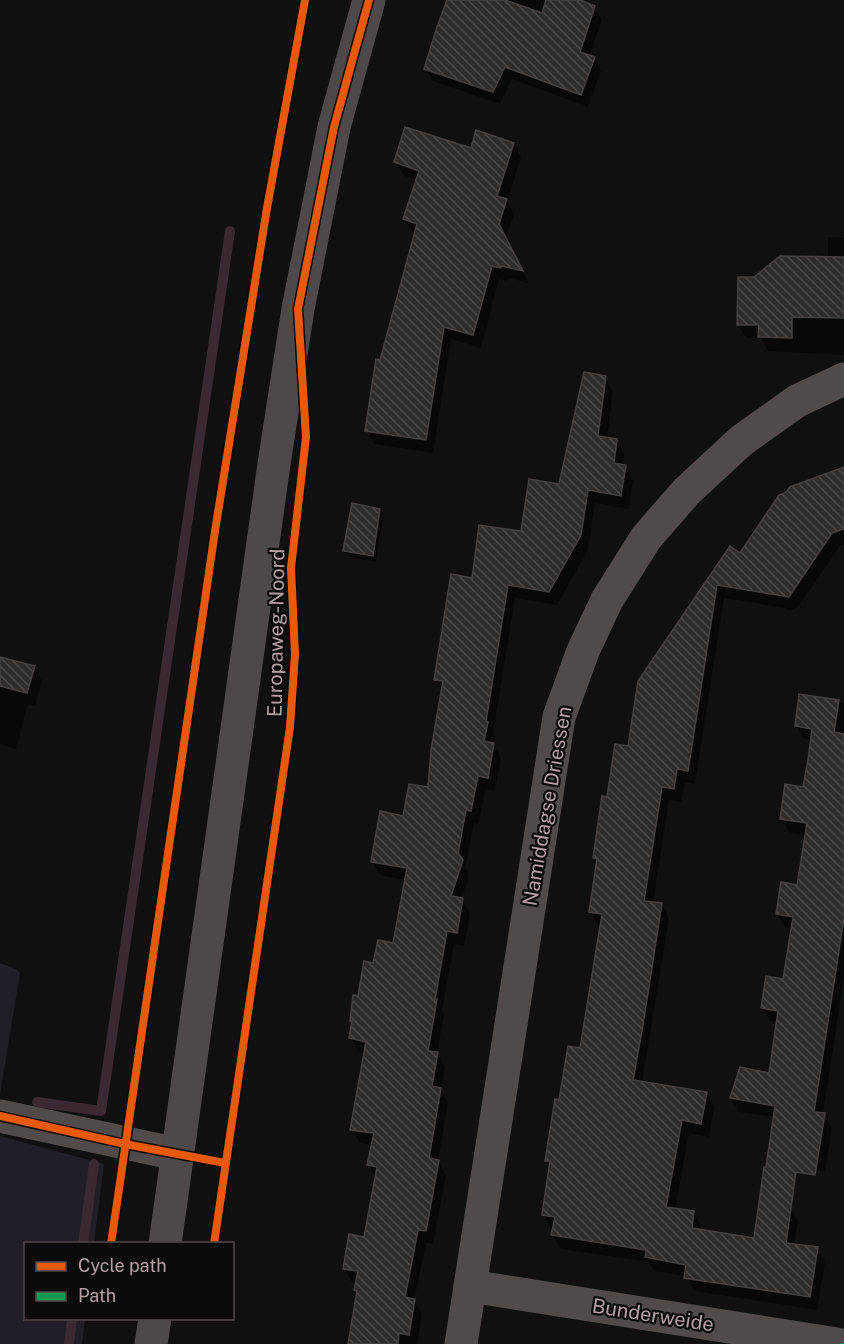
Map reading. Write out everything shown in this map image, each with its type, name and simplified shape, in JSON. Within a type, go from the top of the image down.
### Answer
[{"type":"street","name":"Europaweg-Noord","points":[[165,1242],[274,464],[298,309],[334,128],[369,0]]},
{"type":"street","name":"Namiddagse Driessen","points":[[461,1344],[559,717],[583,651],[607,600],[646,537],[687,490],[741,441],[760,427],[797,401],[844,379]]},
{"type":"street","points":[[0,1116],[177,1154]]},
{"type":"street","name":"Bunderweide","points":[[470,1286],[837,1344]]},
{"type":"street","points":[[151,1344],[155,1320]]},
{"type":"shaded area","points":[[0,963],[20,973],[0,1094]]},
{"type":"shaded area","points":[[0,1136],[104,1164],[94,1242],[24,1242],[24,1320],[85,1320],[82,1344],[0,1344]]},
{"type":"building","points":[[447,0],[505,0],[542,13],[546,0],[580,0],[595,6],[580,52],[595,57],[581,95],[505,67],[493,92],[424,69]]},
{"type":"building","points":[[405,127],[471,148],[476,130],[514,143],[497,196],[507,199],[499,224],[523,271],[492,266],[473,335],[444,327],[426,440],[365,431],[376,359],[380,360],[417,224],[403,219],[419,171],[394,162]]},
{"type":"building","points":[[780,256],[844,257],[844,318],[792,317],[792,338],[758,337],[759,325],[737,325],[738,277],[754,277]]},
{"type":"building","points":[[584,372],[606,376],[598,436],[617,439],[614,463],[626,465],[621,496],[588,490],[581,535],[549,592],[508,585],[486,721],[488,722],[484,741],[494,743],[488,778],[478,776],[471,811],[466,810],[458,853],[463,860],[451,896],[463,898],[457,933],[447,931],[428,1051],[438,1052],[432,1086],[441,1088],[429,1158],[439,1160],[426,1231],[418,1230],[405,1297],[415,1299],[409,1335],[399,1333],[398,1344],[348,1344],[358,1271],[343,1269],[349,1234],[364,1237],[377,1167],[367,1165],[374,1133],[350,1130],[366,1042],[349,1038],[353,995],[358,996],[364,961],[373,963],[378,940],[393,943],[407,868],[371,862],[380,811],[403,816],[409,784],[428,787],[431,750],[443,681],[434,680],[451,574],[472,578],[479,525],[521,531],[529,479],[559,484]]},
{"type":"building","points":[[844,467],[844,529],[832,533],[789,597],[717,585],[688,771],[677,769],[674,789],[662,787],[644,901],[662,903],[633,1080],[707,1092],[701,1124],[682,1120],[666,1207],[694,1211],[692,1228],[754,1238],[775,1106],[730,1098],[740,1067],[769,1073],[778,1011],[761,1008],[766,976],[783,979],[793,917],[776,914],[781,882],[797,885],[807,823],[780,819],[785,784],[803,787],[808,760],[812,729],[795,726],[799,694],[839,700],[834,732],[844,734],[844,918],[814,1112],[825,1113],[815,1175],[796,1172],[786,1243],[818,1247],[810,1297],[684,1278],[686,1265],[645,1257],[646,1250],[551,1235],[555,1217],[542,1215],[550,1161],[545,1161],[555,1099],[559,1100],[568,1046],[580,1048],[602,914],[589,912],[597,859],[593,858],[602,796],[607,797],[615,744],[628,746],[638,681],[730,546],[740,553],[779,495],[785,493],[790,487]]},
{"type":"building","points":[[352,503],[380,509],[373,556],[343,551]]},
{"type":"building","points":[[0,657],[35,666],[27,693],[0,686]]},
{"type":"waterway","points":[[37,1102],[101,1111],[230,231]]},
{"type":"waterway","points":[[83,1242],[94,1164]]},
{"type":"waterway","points":[[69,1344],[72,1320]]},
{"type":"cycle path","points":[[111,1242],[215,531],[267,208],[305,0]]},
{"type":"cycle path","points":[[214,1242],[290,727],[295,654],[291,568],[306,437],[298,309],[334,127],[369,0]]},
{"type":"cycle path","points":[[0,1116],[125,1144],[225,1163]]}]
